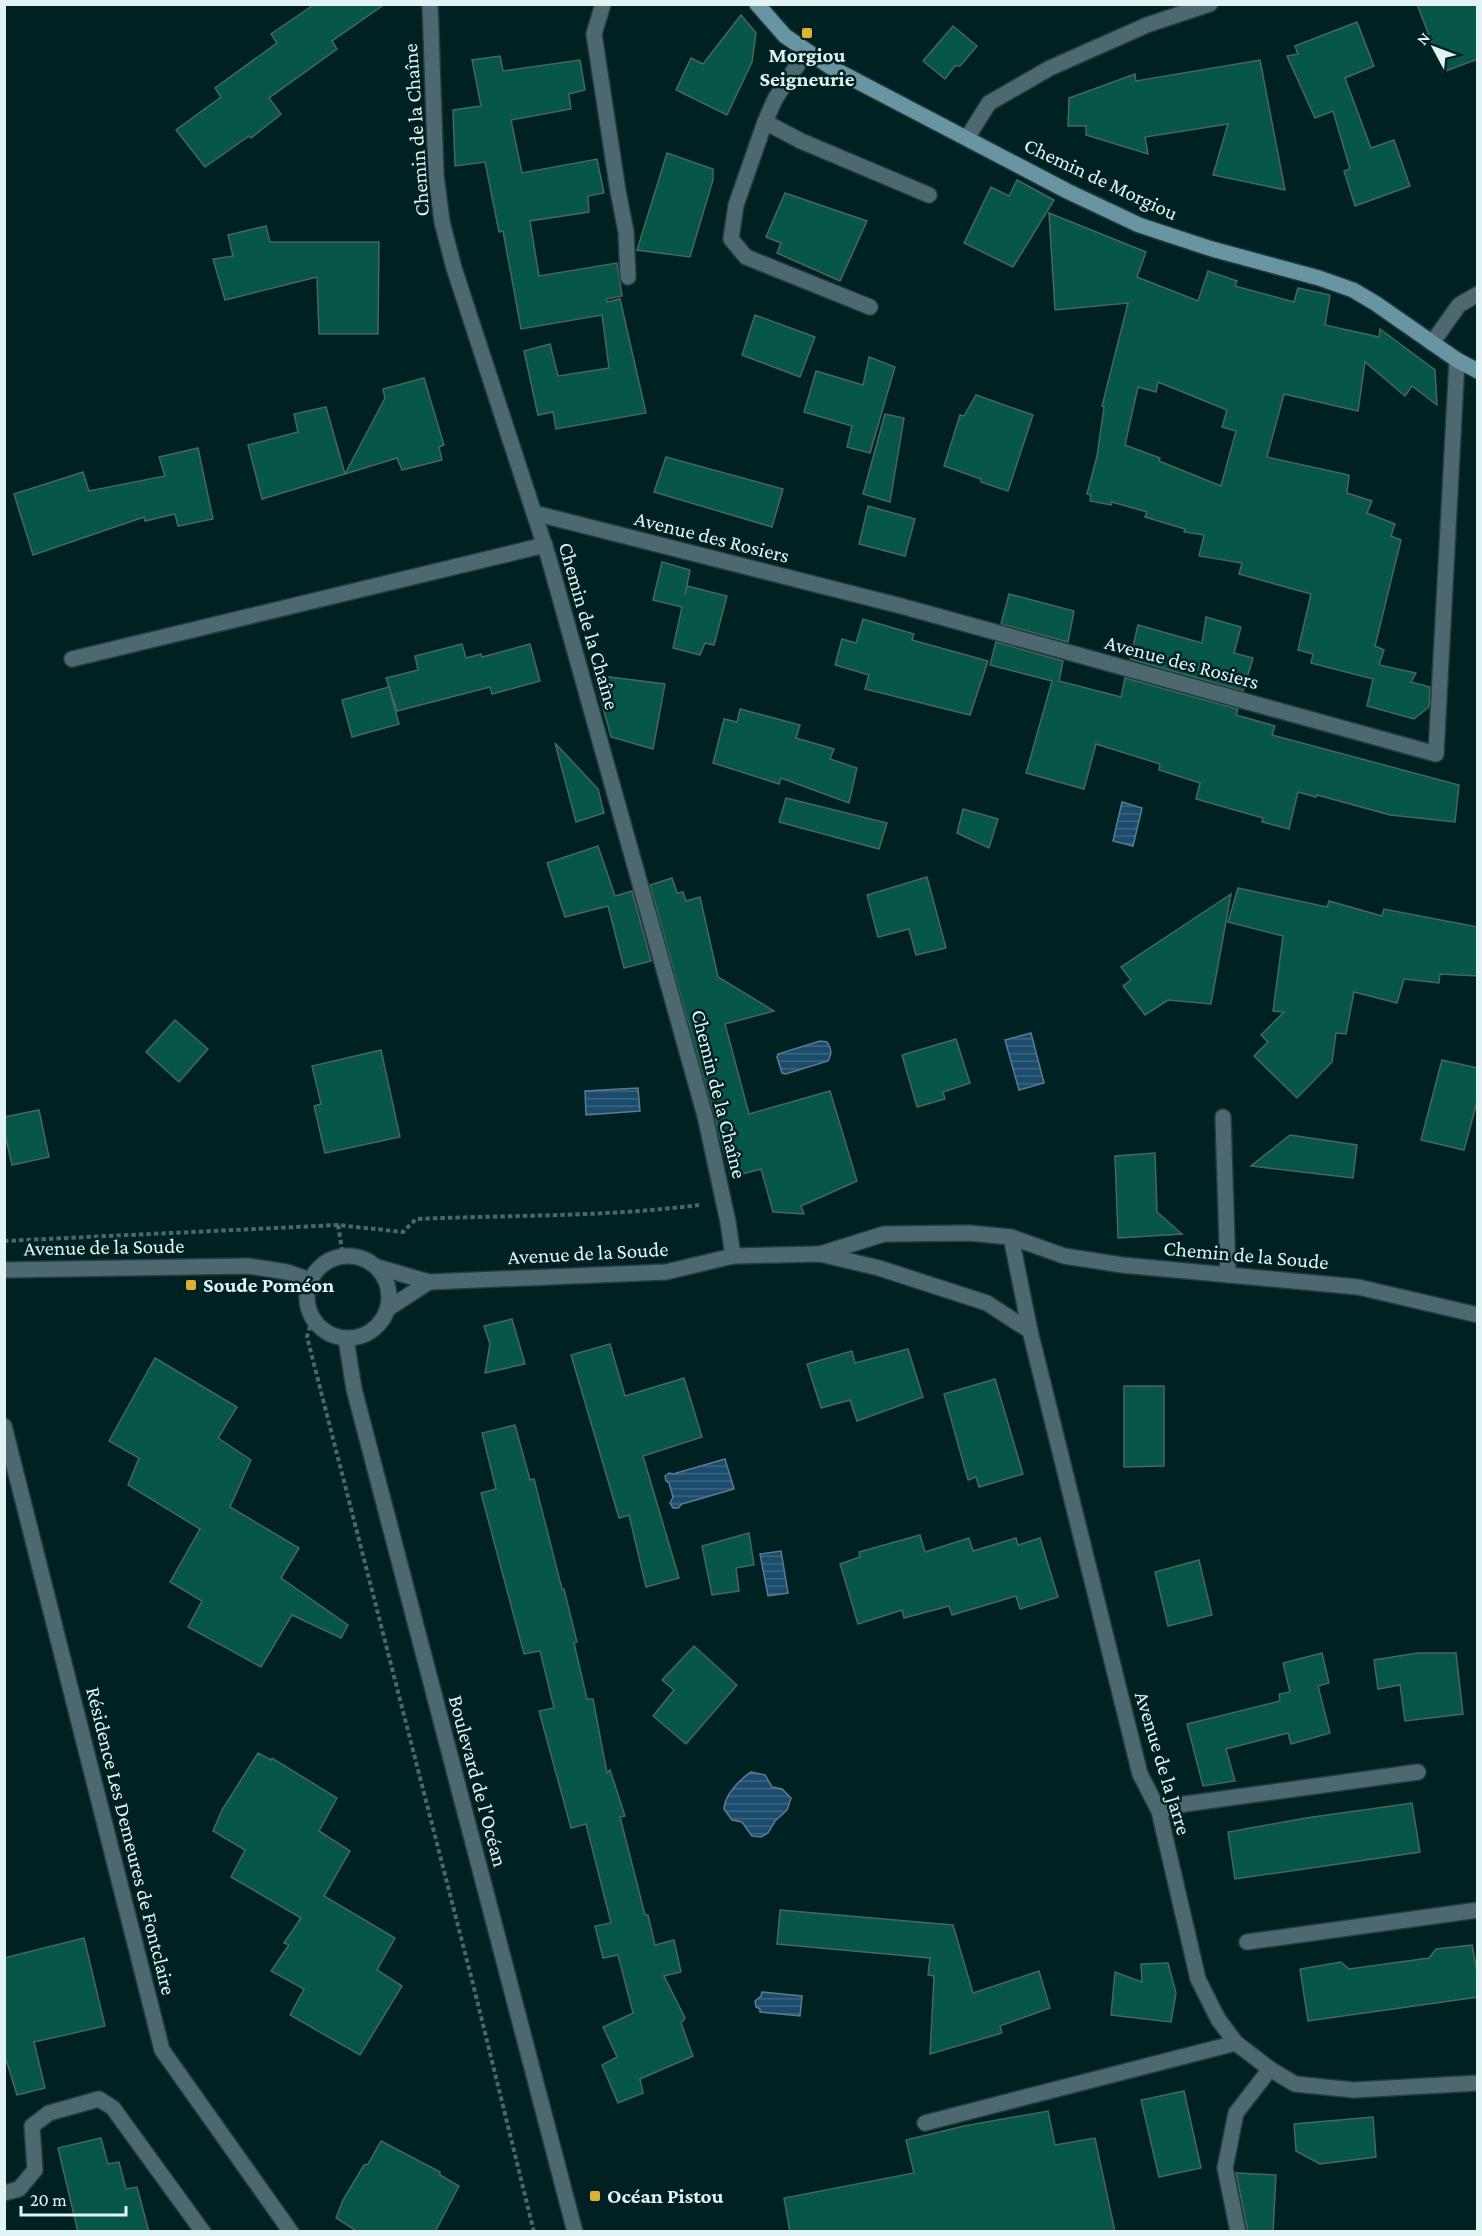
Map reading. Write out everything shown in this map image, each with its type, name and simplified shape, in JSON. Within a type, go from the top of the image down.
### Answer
[{"type":"street","name":"Chemin de la Chaîne","points":[[430,4],[436,175],[442,222],[454,268],[544,545],[705,1116],[733,1256]]},
{"type":"street","points":[[603,4],[594,34],[626,232],[628,278]]},
{"type":"street","name":"Chemin de Morgiou","points":[[758,4],[785,36],[832,68],[1067,191],[1139,225],[1353,290],[1376,303],[1457,360],[1478,370]]},
{"type":"street","points":[[967,138],[989,103],[1050,68],[1147,25],[1210,4]]},
{"type":"street","points":[[806,52],[775,99],[765,122],[736,205],[731,239],[746,257],[870,307]]},
{"type":"street","points":[[765,122],[801,141],[929,195]]},
{"type":"street","points":[[1432,343],[1459,305],[1478,294]]},
{"type":"street","name":"Avenue des Rosiers","points":[[534,513],[901,606],[1436,754],[1457,360]]},
{"type":"street","points":[[72,659],[544,545]]},
{"type":"street","points":[[1223,1117],[1228,1275]]},
{"type":"street","name":"Avenue de la Soude","points":[[820,1254],[884,1234],[969,1233],[1011,1237]]},
{"type":"street","name":"Chemin de la Soude","points":[[1011,1237],[1064,1257],[1122,1265],[1358,1287],[1478,1315]]},
{"type":"street","name":"Avenue de la Jarre","points":[[1011,1237],[1029,1332],[1140,1774],[1159,1811],[1198,1979],[1218,2019],[1236,2043],[1270,2069],[1295,2084],[1354,2090],[1478,2083]]},
{"type":"street","name":"Avenue de la Soude","points":[[377,1267],[429,1282],[666,1272],[733,1256],[820,1254],[879,1268],[987,1303],[1029,1332]]},
{"type":"street","points":[[343,1256],[355,1256],[368,1260],[377,1267],[389,1286],[389,1308],[380,1325],[365,1336],[346,1339],[327,1334],[312,1319],[306,1300],[310,1280],[318,1268],[330,1260],[343,1256]]},
{"type":"street","name":"Avenue de la Soude","points":[[4,1270],[248,1266],[287,1272],[310,1280]]},
{"type":"street","points":[[389,1308],[429,1282]]},
{"type":"street","name":"Boulevard de l'Océan","points":[[346,1339],[354,1389],[575,2232]]},
{"type":"street","name":"Résidence Les Demeures de Fontclaire","points":[[4,1426],[162,2050],[291,2232]]},
{"type":"street","points":[[1159,1811],[1185,1804],[1418,1772]]},
{"type":"street","points":[[1247,1942],[1478,1910]]},
{"type":"street","points":[[925,2123],[1236,2043]]},
{"type":"street","points":[[1238,2232],[1225,2168],[1236,2113],[1270,2069]]},
{"type":"street","points":[[4,2193],[19,2189],[35,2170],[32,2127],[49,2113],[99,2099],[113,2108],[203,2232]]},
{"type":"path","points":[[4,1240],[338,1225],[402,1232],[416,1219],[565,1216],[654,1211],[706,1204]]},
{"type":"path","points":[[338,1225],[343,1256]]},
{"type":"path","points":[[312,1319],[307,1337],[474,1988],[534,2232]]},
{"type":"water","points":[[1122,802],[1142,808],[1133,846],[1113,841]]},
{"type":"water","points":[[1031,1033],[1044,1083],[1019,1090],[1005,1040]]},
{"type":"water","points":[[820,1041],[827,1042],[830,1047],[831,1054],[828,1061],[786,1074],[782,1073],[778,1054]]},
{"type":"water","points":[[638,1088],[640,1111],[586,1115],[585,1091]]},
{"type":"water","points":[[725,1459],[734,1489],[673,1508],[670,1503],[673,1497],[665,1476]]},
{"type":"water","points":[[781,1551],[788,1593],[768,1596],[760,1554]]},
{"type":"water","points":[[751,1772],[765,1775],[772,1787],[782,1789],[791,1798],[787,1810],[775,1821],[768,1833],[761,1837],[752,1836],[742,1822],[732,1820],[724,1809],[733,1788]]},
{"type":"water","points":[[762,1992],[802,1996],[800,2016],[760,2012],[755,2001]]},
{"type":"building","points":[[315,4],[385,4],[332,41],[337,49],[269,98],[281,114],[251,138],[249,136],[205,167],[176,130],[221,97],[215,88],[277,43],[271,34]]},
{"type":"building","points":[[1417,4],[1478,4],[1478,59],[1443,72]]},
{"type":"building","points":[[741,15],[756,33],[752,62],[727,115],[676,90],[691,58],[703,64]]},
{"type":"building","points":[[1357,22],[1374,66],[1345,78],[1371,148],[1394,140],[1410,186],[1355,206],[1344,171],[1350,169],[1333,111],[1315,118],[1287,56],[1298,54],[1295,46]]},
{"type":"building","points":[[953,26],[977,46],[960,66],[955,66],[945,79],[923,61]]},
{"type":"building","points":[[500,56],[503,71],[580,60],[585,90],[569,94],[571,109],[511,120],[522,173],[597,159],[604,193],[588,196],[589,212],[530,221],[539,276],[617,263],[622,296],[606,299],[607,302],[620,299],[646,413],[556,429],[553,412],[538,415],[524,351],[550,344],[558,376],[609,368],[602,315],[521,329],[503,231],[499,232],[485,162],[455,166],[453,110],[481,106],[472,60]]},
{"type":"building","points":[[1260,60],[1285,190],[1213,175],[1228,124],[1145,137],[1148,154],[1086,135],[1086,126],[1068,126],[1069,98],[1135,74],[1136,81]]},
{"type":"building","points":[[667,153],[713,169],[713,180],[690,257],[637,250]]},
{"type":"building","points":[[1017,180],[1054,200],[1013,267],[964,243],[991,187],[1009,196]]},
{"type":"building","points":[[785,193],[867,221],[840,281],[777,253],[781,243],[766,237]]},
{"type":"building","points":[[1049,213],[1146,252],[1137,277],[1198,301],[1208,271],[1237,281],[1235,286],[1294,302],[1298,288],[1330,295],[1325,325],[1379,337],[1380,329],[1435,370],[1437,405],[1412,386],[1405,396],[1365,362],[1358,411],[1284,394],[1267,457],[1349,475],[1347,493],[1372,501],[1367,513],[1395,524],[1391,536],[1401,540],[1375,646],[1384,650],[1379,665],[1416,673],[1411,682],[1430,687],[1429,707],[1414,719],[1367,706],[1373,679],[1311,663],[1313,654],[1298,650],[1311,594],[1239,574],[1242,563],[1199,556],[1204,535],[1184,532],[1185,529],[1145,517],[1147,512],[1112,502],[1111,505],[1090,501],[1091,495],[1087,494],[1097,456],[1104,407],[1102,406],[1128,303],[1055,310]],"holes":[[[1158,382],[1227,410],[1222,427],[1236,431],[1221,486],[1125,445],[1138,387],[1156,392]]]},
{"type":"building","points":[[266,226],[270,242],[379,242],[378,334],[319,334],[317,277],[225,300],[213,259],[233,256],[228,235]]},
{"type":"building","points":[[755,315],[815,337],[800,377],[742,355]]},
{"type":"building","points":[[869,357],[895,367],[870,453],[847,447],[852,426],[804,412],[816,371],[863,385]]},
{"type":"building","points":[[424,378],[444,445],[439,447],[442,460],[402,470],[397,458],[345,474],[385,398],[383,389]]},
{"type":"building","points":[[976,395],[1033,415],[1008,491],[944,466],[960,415],[964,416]]},
{"type":"building","points":[[326,407],[345,474],[262,499],[248,445],[298,432],[294,414]]},
{"type":"building","points":[[885,414],[904,418],[890,502],[863,494]]},
{"type":"building","points":[[198,448],[213,519],[178,526],[175,514],[145,521],[144,517],[33,555],[14,494],[83,472],[89,491],[165,476],[159,457]]},
{"type":"building","points":[[666,457],[783,489],[772,527],[654,492]]},
{"type":"building","points":[[868,506],[915,519],[905,556],[859,544]]},
{"type":"building","points":[[662,562],[690,570],[685,595],[687,586],[727,596],[714,645],[705,643],[700,655],[673,648],[682,607],[653,600]]},
{"type":"building","points":[[1009,594],[1074,611],[1068,642],[1001,624]]},
{"type":"building","points":[[1206,617],[1241,627],[1234,653],[1253,658],[1243,691],[1130,659],[1138,625],[1202,643]]},
{"type":"building","points":[[863,619],[914,634],[912,640],[988,661],[970,715],[865,689],[869,675],[835,665],[842,639],[856,643]]},
{"type":"building","points":[[996,642],[1063,661],[1059,681],[1121,697],[1125,678],[1238,709],[1236,715],[1275,726],[1272,735],[1459,785],[1455,822],[1390,815],[1298,792],[1289,829],[1262,822],[1263,818],[1196,799],[1200,783],[1159,770],[1160,764],[1096,744],[1084,789],[1026,773],[1052,681],[990,665]]},
{"type":"building","points":[[462,644],[466,658],[481,654],[482,657],[530,644],[540,681],[492,694],[490,687],[397,711],[386,678],[418,670],[415,656]]},
{"type":"building","points":[[594,675],[665,684],[653,749],[611,737]]},
{"type":"building","points":[[389,687],[399,724],[352,737],[342,700]]},
{"type":"building","points":[[740,709],[800,725],[796,738],[834,749],[830,759],[857,768],[849,803],[781,778],[779,784],[713,763],[724,719],[737,722]]},
{"type":"building","points":[[555,743],[598,789],[604,813],[576,822]]},
{"type":"building","points":[[786,798],[887,823],[879,849],[779,822]]},
{"type":"building","points":[[963,809],[998,819],[989,848],[957,833]]},
{"type":"building","points":[[598,846],[615,896],[632,891],[651,961],[624,968],[608,906],[565,917],[547,863]]},
{"type":"building","points":[[927,877],[946,948],[916,955],[909,929],[878,937],[867,895]]},
{"type":"building","points":[[672,878],[677,893],[683,892],[686,901],[700,897],[718,977],[774,1011],[725,1024],[749,1114],[830,1091],[857,1181],[801,1206],[804,1214],[773,1212],[761,1169],[731,1177],[650,885]]},
{"type":"building","points":[[1238,888],[1327,907],[1329,901],[1382,916],[1384,909],[1478,927],[1478,976],[1440,974],[1439,983],[1404,979],[1397,1003],[1354,992],[1346,1034],[1336,1033],[1332,1062],[1297,1098],[1254,1056],[1268,1042],[1261,1035],[1284,1012],[1273,1011],[1283,936],[1228,922]]},
{"type":"building","points":[[1231,894],[1211,1004],[1168,1000],[1145,1015],[1123,986],[1131,980],[1121,967]]},
{"type":"building","points":[[175,1020],[208,1049],[179,1082],[146,1052]]},
{"type":"building","points":[[956,1039],[970,1083],[943,1092],[945,1099],[917,1107],[902,1055]]},
{"type":"building","points":[[381,1050],[400,1137],[325,1153],[314,1106],[321,1104],[312,1066]]},
{"type":"building","points":[[1442,1060],[1478,1068],[1478,1098],[1464,1150],[1421,1140]]},
{"type":"building","points":[[39,1110],[49,1157],[12,1165],[4,1130],[4,1117]]},
{"type":"building","points":[[1290,1135],[1357,1145],[1353,1178],[1251,1166]]},
{"type":"building","points":[[1155,1153],[1157,1212],[1182,1234],[1118,1238],[1115,1156]]},
{"type":"building","points":[[512,1319],[525,1364],[485,1373],[490,1344],[484,1326]]},
{"type":"building","points":[[610,1344],[625,1396],[684,1378],[702,1437],[643,1456],[679,1578],[646,1587],[629,1515],[619,1518],[571,1355]]},
{"type":"building","points":[[908,1349],[923,1397],[857,1421],[850,1400],[821,1408],[807,1364],[852,1351],[855,1363]]},
{"type":"building","points":[[155,1358],[237,1407],[218,1438],[251,1460],[230,1507],[299,1548],[281,1578],[348,1625],[341,1638],[292,1615],[261,1667],[188,1627],[202,1601],[170,1582],[200,1529],[128,1485],[139,1458],[109,1441]]},
{"type":"building","points":[[995,1379],[1023,1474],[979,1487],[976,1477],[968,1480],[944,1394]]},
{"type":"building","points":[[1124,1386],[1164,1386],[1164,1466],[1124,1467]]},
{"type":"building","points":[[515,1425],[530,1480],[534,1479],[562,1589],[564,1589],[577,1642],[574,1643],[587,1699],[593,1699],[607,1773],[610,1770],[625,1816],[620,1817],[645,1915],[648,1915],[655,1945],[674,1940],[681,1972],[664,1976],[685,2018],[681,2023],[693,2056],[640,2079],[643,2093],[618,2103],[602,2065],[617,2057],[603,2027],[633,2013],[618,1955],[603,1958],[595,1926],[611,1923],[586,1824],[571,1828],[539,1711],[554,1708],[540,1651],[524,1654],[481,1493],[496,1489],[482,1433]]},
{"type":"building","points":[[749,1533],[754,1565],[736,1568],[739,1591],[712,1595],[702,1546]]},
{"type":"building","points":[[920,1535],[925,1552],[969,1538],[973,1551],[1016,1538],[1018,1545],[1040,1538],[1058,1597],[1020,1609],[1016,1596],[952,1615],[949,1606],[904,1618],[902,1610],[858,1624],[840,1564],[860,1557],[859,1552]]},
{"type":"building","points":[[1199,1560],[1212,1615],[1168,1626],[1155,1572]]},
{"type":"building","points":[[694,1646],[737,1685],[686,1744],[653,1716],[674,1690],[662,1680]]},
{"type":"building","points":[[1322,1653],[1329,1683],[1318,1686],[1330,1733],[1291,1744],[1288,1733],[1226,1749],[1235,1781],[1203,1786],[1187,1724],[1280,1701],[1279,1694],[1290,1692],[1283,1663]]},
{"type":"building","points":[[1418,1653],[1456,1653],[1463,1714],[1405,1721],[1400,1685],[1378,1689],[1374,1660]]},
{"type":"building","points":[[258,1753],[271,1760],[272,1758],[337,1798],[319,1831],[350,1851],[324,1896],[395,1938],[377,1970],[402,1986],[360,2055],[290,2015],[304,1989],[271,1971],[289,1945],[284,1943],[301,1918],[231,1877],[245,1850],[213,1831],[222,1810]]},
{"type":"building","points":[[1412,1803],[1420,1852],[1235,1879],[1228,1832]]},
{"type":"building","points":[[780,1910],[953,1925],[973,1993],[1039,1971],[1050,2008],[1000,2026],[1002,2033],[930,2054],[934,1976],[928,1975],[930,1958],[777,1944]]},
{"type":"building","points":[[84,1938],[105,2026],[34,2042],[45,2088],[17,2095],[4,2053],[4,1958]]},
{"type":"building","points":[[1472,1945],[1478,1976],[1478,1997],[1308,2021],[1300,1969],[1341,1962],[1349,1969],[1429,1958],[1436,1949]]},
{"type":"building","points":[[1168,1963],[1176,1993],[1171,2022],[1111,2015],[1115,1972],[1142,1982],[1141,1964]]},
{"type":"building","points":[[1184,2091],[1201,2168],[1159,2177],[1141,2100]]},
{"type":"building","points":[[1048,2111],[1055,2145],[1095,2138],[1115,2232],[790,2232],[784,2198],[914,2173],[906,2140],[964,2126]]},
{"type":"building","points":[[1373,2117],[1376,2157],[1320,2164],[1296,2151],[1294,2124]]},
{"type":"building","points":[[101,2138],[108,2164],[119,2162],[126,2189],[137,2187],[149,2232],[78,2232],[58,2148]]},
{"type":"building","points":[[381,2141],[440,2172],[440,2175],[459,2186],[435,2232],[358,2232],[336,2218],[343,2200]]},
{"type":"building","points":[[1236,2173],[1276,2175],[1273,2232],[1248,2232]]},
{"type":"place","name":"Morgiou Seigneurie","points":[[807,33]]},
{"type":"place","name":"Soude Poméon","points":[[191,1285]]},
{"type":"place","name":"Océan Pistou","points":[[595,2196]]}]
